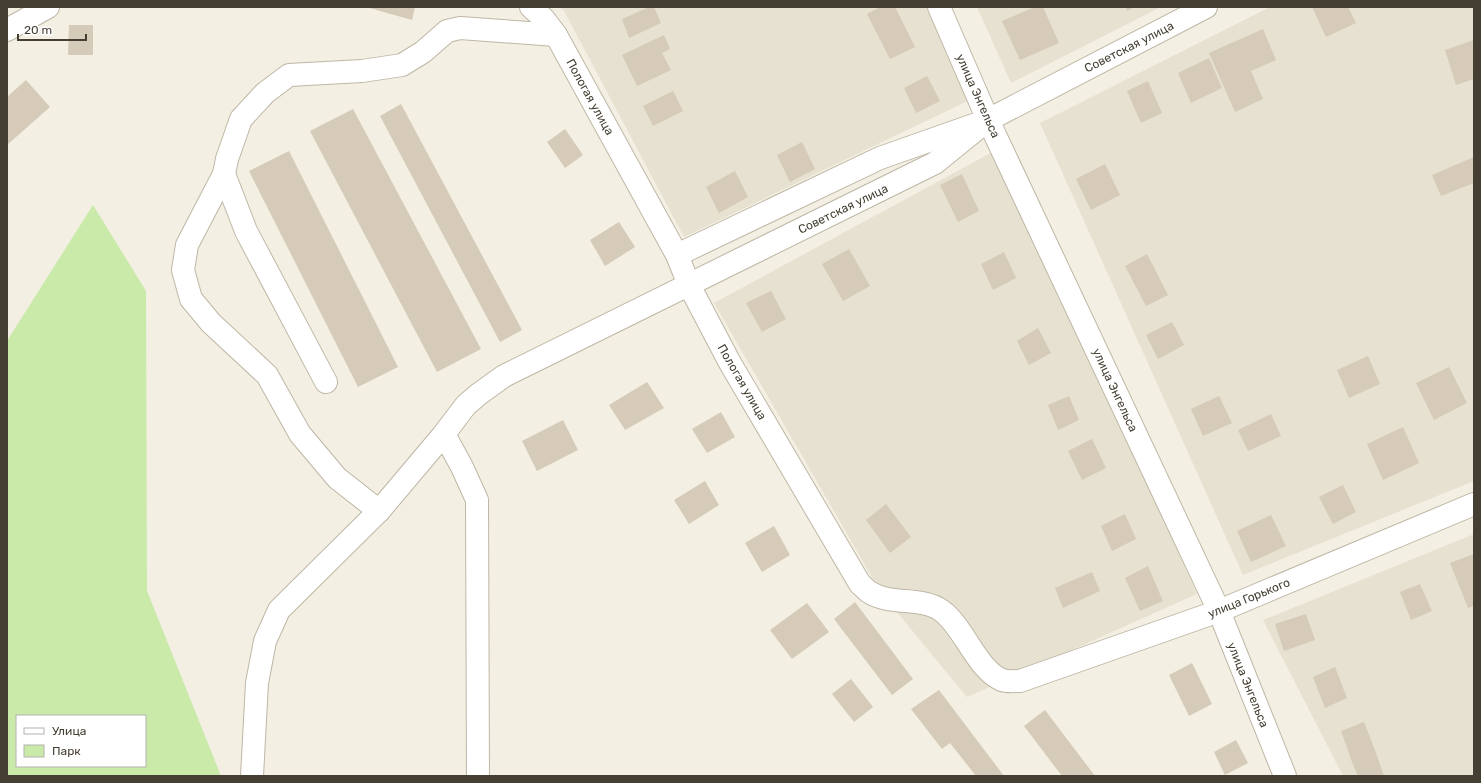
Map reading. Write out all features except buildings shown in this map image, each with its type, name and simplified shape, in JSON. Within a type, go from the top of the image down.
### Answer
[{"type":"street","points":[[7,30],[48,7]]},
{"type":"street","name":"Пологая улица","points":[[531,7],[543,18],[556,35],[677,255],[689,285],[730,363],[860,584],[869,592],[881,597],[928,604],[942,611],[990,672],[1003,681],[1020,681]]},
{"type":"street","name":"улица Энгельса","points":[[939,7],[988,120],[1219,611],[1285,776]]},
{"type":"street","name":"Советская улица","points":[[677,255],[880,158],[988,120],[1206,7]]},
{"type":"street","points":[[379,510],[337,478],[300,434],[267,375],[211,323],[191,299],[183,270],[187,245],[224,174],[226,159],[241,120],[265,93],[289,75],[362,71],[402,65],[423,52],[447,31],[460,28],[556,35]]},
{"type":"street","name":"Советская улица","points":[[252,776],[257,683],[265,641],[279,610],[379,510],[444,434],[466,405],[504,376],[935,163],[988,120]]},
{"type":"street","points":[[224,174],[246,231],[326,382]]},
{"type":"street","points":[[444,434],[462,466],[477,500],[478,776]]},
{"type":"street","name":"улица Горького","points":[[1020,681],[1219,611],[1474,504]]},
{"type":"shaded area","points":[[559,7],[933,7],[974,98],[684,237],[564,11]]},
{"type":"shaded area","points":[[977,7],[1161,7],[1011,83]]},
{"type":"shaded area","points":[[1270,7],[1474,7],[1474,481],[1243,575],[1040,123]]},
{"type":"shaded area","points":[[998,149],[1197,594],[967,697],[881,593],[714,303]]},
{"type":"shaded area","points":[[1474,534],[1474,776],[1343,776],[1263,620]]},
{"type":"green space","points":[[93,205],[146,291],[147,591],[221,776],[7,776],[7,341]]}]
